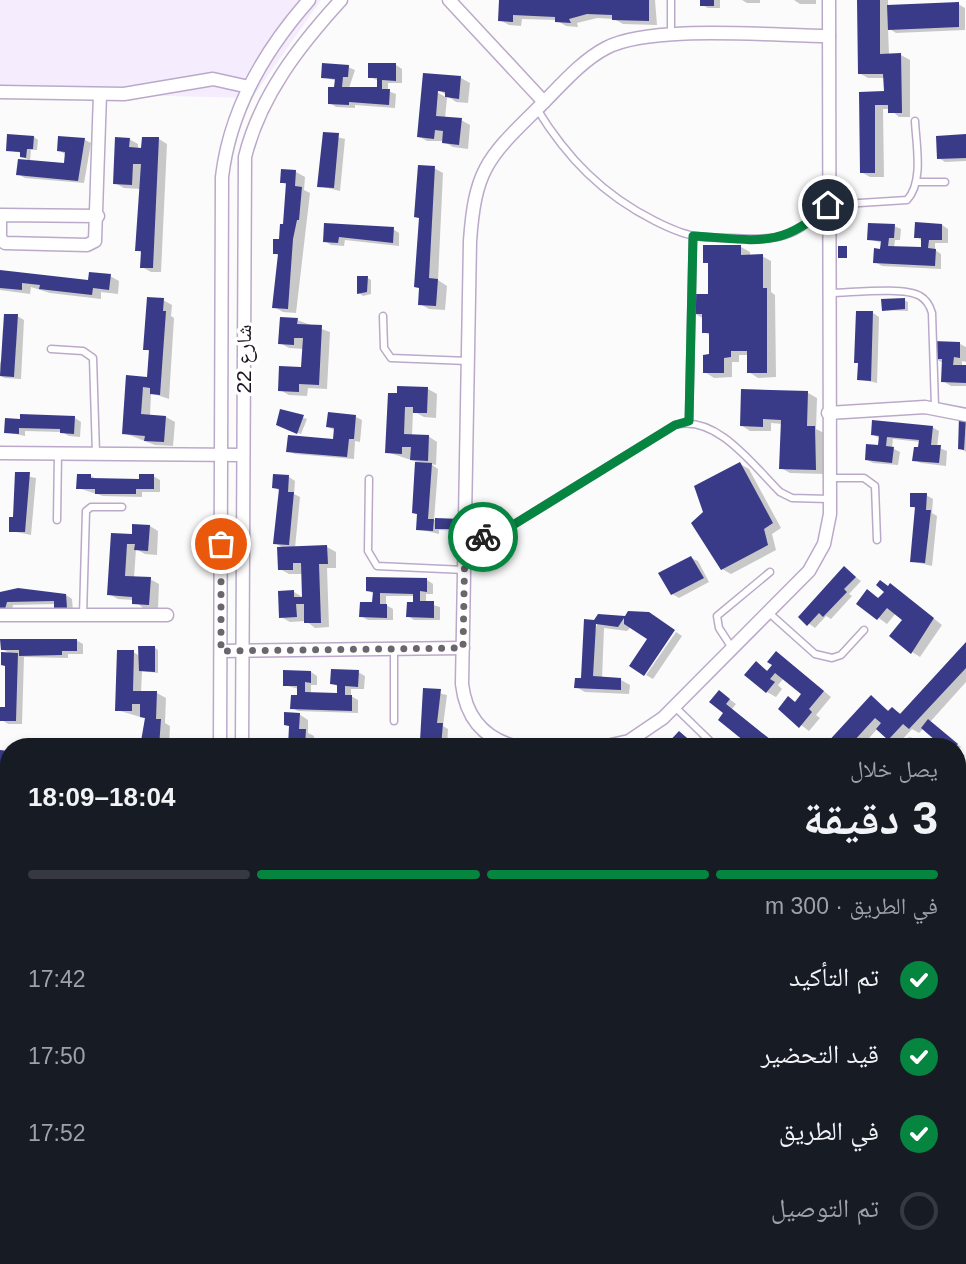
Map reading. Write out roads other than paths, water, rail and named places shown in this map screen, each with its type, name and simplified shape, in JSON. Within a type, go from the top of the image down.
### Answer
[{"type":"street","name":"شارع 22","points":[[220,738],[222,177],[230,130],[249,87],[281,34],[309,0]]},
{"type":"street","name":"شارع 22","points":[[242,738],[246,157],[255,125],[269,95],[300,47],[341,0]]},
{"type":"street","points":[[449,0],[540,105]]},
{"type":"street","points":[[634,738],[675,707],[809,571],[818,558],[828,530],[829,0]]},
{"type":"street","points":[[494,738],[487,735],[468,713],[462,684],[470,241],[476,189],[496,148],[604,48],[636,37],[671,34],[829,36]]},
{"type":"street","points":[[0,92],[148,92],[213,79],[249,87]]},
{"type":"street","points":[[98,216],[0,215],[0,239],[5,243],[87,244],[97,237],[98,216],[100,93]]},
{"type":"street","points":[[828,413],[935,407],[966,415]]},
{"type":"street","points":[[0,453],[242,455]]},
{"type":"street","points":[[0,615],[167,615]]},
{"type":"street","points":[[221,651],[463,648]]},
{"type":"lane","points":[[671,0],[671,34]]},
{"type":"lane","points":[[540,105],[563,149],[605,191],[634,211],[693,236],[767,240],[790,235],[809,225],[828,205],[897,203],[907,200],[915,192],[915,121]]},
{"type":"lane","points":[[916,182],[946,181]]},
{"type":"lane","points":[[689,421],[693,236]]},
{"type":"lane","points":[[828,293],[908,292],[922,297],[929,304],[933,313],[935,407]]},
{"type":"lane","points":[[383,316],[384,348],[391,358],[468,361]]},
{"type":"lane","points":[[51,349],[78,350],[93,358],[96,454]]},
{"type":"lane","points":[[465,540],[498,533],[675,425],[689,421],[705,425],[718,434],[780,492],[792,498],[830,499]]},
{"type":"lane","points":[[57,520],[58,453]]},
{"type":"lane","points":[[830,478],[864,478],[875,486],[877,540]]},
{"type":"lane","points":[[369,479],[368,551],[377,566],[465,570]]},
{"type":"lane","points":[[83,615],[86,511],[91,507],[122,507]]},
{"type":"lane","points":[[732,648],[719,628],[718,616],[770,572]]},
{"type":"lane","points":[[768,612],[815,654],[823,657],[841,655],[864,630]]},
{"type":"lane","points":[[394,649],[394,721]]},
{"type":"lane","points":[[675,707],[707,738]]}]
